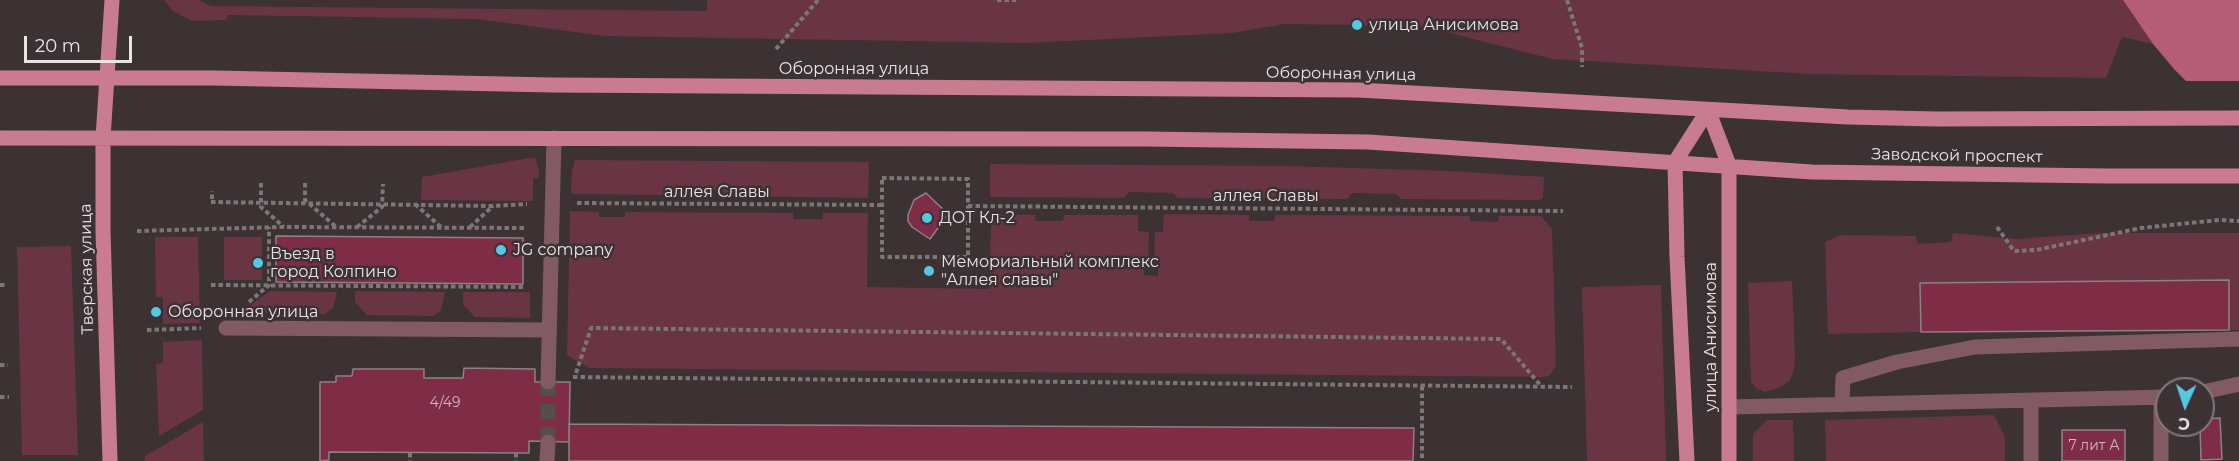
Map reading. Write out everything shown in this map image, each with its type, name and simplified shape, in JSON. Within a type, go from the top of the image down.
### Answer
[{"type":"main road","name":"Тверская улица","points":[[110,461],[103,231],[103,138],[112,0]]},
{"type":"main road","name":"Оборонная улица","points":[[0,78],[107,77],[552,85],[1358,90],[1708,110]]},
{"type":"main road","points":[[0,138],[1146,139],[1368,142],[1676,162],[1708,110],[1936,119],[2239,118]]},
{"type":"main road","name":"улица Анисимова","points":[[1708,110],[1729,165],[1729,461]]},
{"type":"main road","name":"улица Анисимова","points":[[1676,162],[1677,257],[1687,461]]},
{"type":"main road","name":"Заводской проспект","points":[[1676,162],[1812,172],[2239,176]]},
{"type":"lane","points":[[548,379],[554,138]]},
{"type":"lane","points":[[226,328],[549,330]]},
{"type":"lane","points":[[1842,405],[1843,378],[1897,362],[1976,347],[2239,339]]},
{"type":"lane","points":[[2215,389],[2239,384]]},
{"type":"lane","points":[[1729,407],[2155,398]]},
{"type":"lane","points":[[2031,401],[2031,461]]},
{"type":"lane","points":[[2161,461],[2162,437]]},
{"type":"lane","points":[[547,461],[548,442]]},
{"type":"path","points":[[776,49],[818,0]]},
{"type":"path","points":[[998,0],[1016,0]]},
{"type":"path","points":[[1567,0],[1582,48],[1582,67]]},
{"type":"path","points":[[882,178],[968,179],[968,206],[968,257],[882,256],[882,178]]},
{"type":"path","points":[[261,183],[261,207],[284,227]]},
{"type":"path","points":[[305,183],[305,200],[336,227]]},
{"type":"path","points":[[357,228],[382,207],[383,184]]},
{"type":"path","name":"аллея Славы","points":[[212,191],[212,200],[308,203],[493,206],[552,203],[882,205]]},
{"type":"path","points":[[415,204],[442,228]]},
{"type":"path","points":[[469,228],[493,206]]},
{"type":"path","name":"аллея Славы","points":[[968,206],[1563,211]]},
{"type":"path","points":[[1997,228],[2013,250],[2036,250],[2141,228],[2220,220],[2239,221]]},
{"type":"path","points":[[268,227],[268,285]]},
{"type":"path","points":[[137,231],[268,227],[552,228]]},
{"type":"path","points":[[211,285],[550,287]]},
{"type":"path","points":[[246,303],[268,285]]},
{"type":"path","points":[[147,330],[226,328]]},
{"type":"path","points":[[575,376],[591,328],[1501,339],[1541,386]]},
{"type":"path","points":[[0,365],[8,365]]},
{"type":"path","points":[[548,379],[575,376],[1572,387]]},
{"type":"path","points":[[1422,386],[1422,461]]},
{"type":"path","points":[[0,397],[9,397]]},
{"type":"path","points":[[410,453],[410,461]]},
{"type":"path","points":[[516,453],[516,461]]},
{"type":"shaded area","points":[[164,0],[199,0],[211,6],[707,11],[707,0],[2123,0],[2153,44],[2122,37],[2106,78],[1810,74],[1552,59],[1422,26],[1285,24],[1232,33],[1026,43],[604,36],[477,19],[228,15],[226,20],[192,21],[173,11]]},
{"type":"shaded area","points":[[2123,0],[2239,0],[2239,134],[2174,69],[2153,44]]},
{"type":"shaded area","points":[[535,158],[539,170],[539,178],[533,178],[533,201],[421,200],[422,177]]},
{"type":"shaded area","points":[[575,160],[869,162],[868,198],[724,196],[723,190],[678,190],[675,195],[571,194]]},
{"type":"shaded area","points":[[990,164],[1287,166],[1450,171],[1544,177],[1543,198],[1539,200],[1401,199],[1396,194],[1352,193],[1347,199],[1178,198],[1173,193],[1129,192],[1124,198],[990,197]]},
{"type":"shaded area","points":[[570,211],[599,212],[599,217],[625,217],[625,212],[793,213],[793,219],[823,219],[823,213],[868,213],[867,287],[990,289],[991,214],[1035,215],[1035,221],[1063,221],[1064,215],[1138,215],[1138,231],[1149,232],[1148,263],[1144,263],[1144,275],[1158,276],[1158,264],[1154,263],[1155,232],[1163,232],[1164,214],[1249,215],[1249,221],[1274,221],[1275,215],[1470,216],[1470,221],[1498,222],[1499,216],[1541,216],[1552,229],[1556,366],[1550,375],[1545,377],[589,368],[567,355]]},
{"type":"shaded area","points":[[1953,233],[2015,239],[2101,233],[2239,233],[2239,330],[2229,330],[2229,280],[1921,283],[1921,332],[1828,334],[1825,242],[1841,235],[1915,236],[1918,244],[1951,242]]},
{"type":"shaded area","points":[[155,237],[198,237],[200,323],[163,324],[163,298],[156,297]]},
{"type":"shaded area","points":[[224,237],[262,237],[262,280],[224,280]]},
{"type":"shaded area","points":[[71,246],[78,455],[22,455],[17,247]]},
{"type":"shaded area","points":[[1792,281],[1794,369],[1790,380],[1781,387],[1765,392],[1757,389],[1751,382],[1748,283]]},
{"type":"shaded area","points":[[1661,285],[1666,461],[1587,461],[1582,287]]},
{"type":"shaded area","points":[[270,291],[337,292],[333,308],[325,314],[241,312]]},
{"type":"shaded area","points":[[355,291],[445,292],[441,310],[434,316],[367,315],[355,302]]},
{"type":"shaded area","points":[[463,292],[530,292],[530,318],[475,317],[463,305]]},
{"type":"shaded area","points":[[202,340],[203,410],[159,436],[156,364],[163,363],[163,342]]},
{"type":"shaded area","points":[[1994,415],[2005,437],[2005,461],[1826,461],[1825,420]]},
{"type":"shaded area","points":[[1767,420],[1793,420],[1794,461],[1753,461],[1753,434]]},
{"type":"shaded area","points":[[203,422],[204,461],[145,461],[145,456]]},
{"type":"pier","points":[[2182,81],[2239,81],[2239,137],[2237,136]]},
{"type":"building","name":"ДОТ Кл-2","points":[[926,193],[948,214],[930,239],[912,227],[908,221],[914,200]]},
{"type":"building","points":[[276,236],[523,238],[523,284],[276,282]]},
{"type":"building","points":[[2229,280],[2229,330],[1921,332],[1920,283]]},
{"type":"building","points":[[464,368],[535,369],[535,382],[570,382],[569,442],[529,441],[529,453],[329,452],[329,460],[320,461],[320,382],[336,382],[336,376],[352,376],[353,369],[424,369],[424,378],[463,378]]},
{"type":"building","points":[[2215,418],[2220,418],[2222,459],[2201,460],[2200,437],[2215,437]]},
{"type":"building","points":[[569,424],[1414,428],[1413,461],[569,461]]},
{"type":"building","points":[[2062,430],[2125,430],[2125,461],[2062,461]]},
{"type":"tunnel","points":[[548,382],[548,442]]},
{"type":"place","name":"улица Анисимова","points":[[1357,25]]},
{"type":"place","name":"ДОТ Кл-2","points":[[927,218]]},
{"type":"place","name":"JG company","points":[[501,250]]},
{"type":"place","name":"Въезд в город Колпино","points":[[258,263]]},
{"type":"place","name":"Мемориальный комплекс \"Аллея славы\"","points":[[929,271]]},
{"type":"place","name":"Оборонная улица","points":[[156,312]]}]
